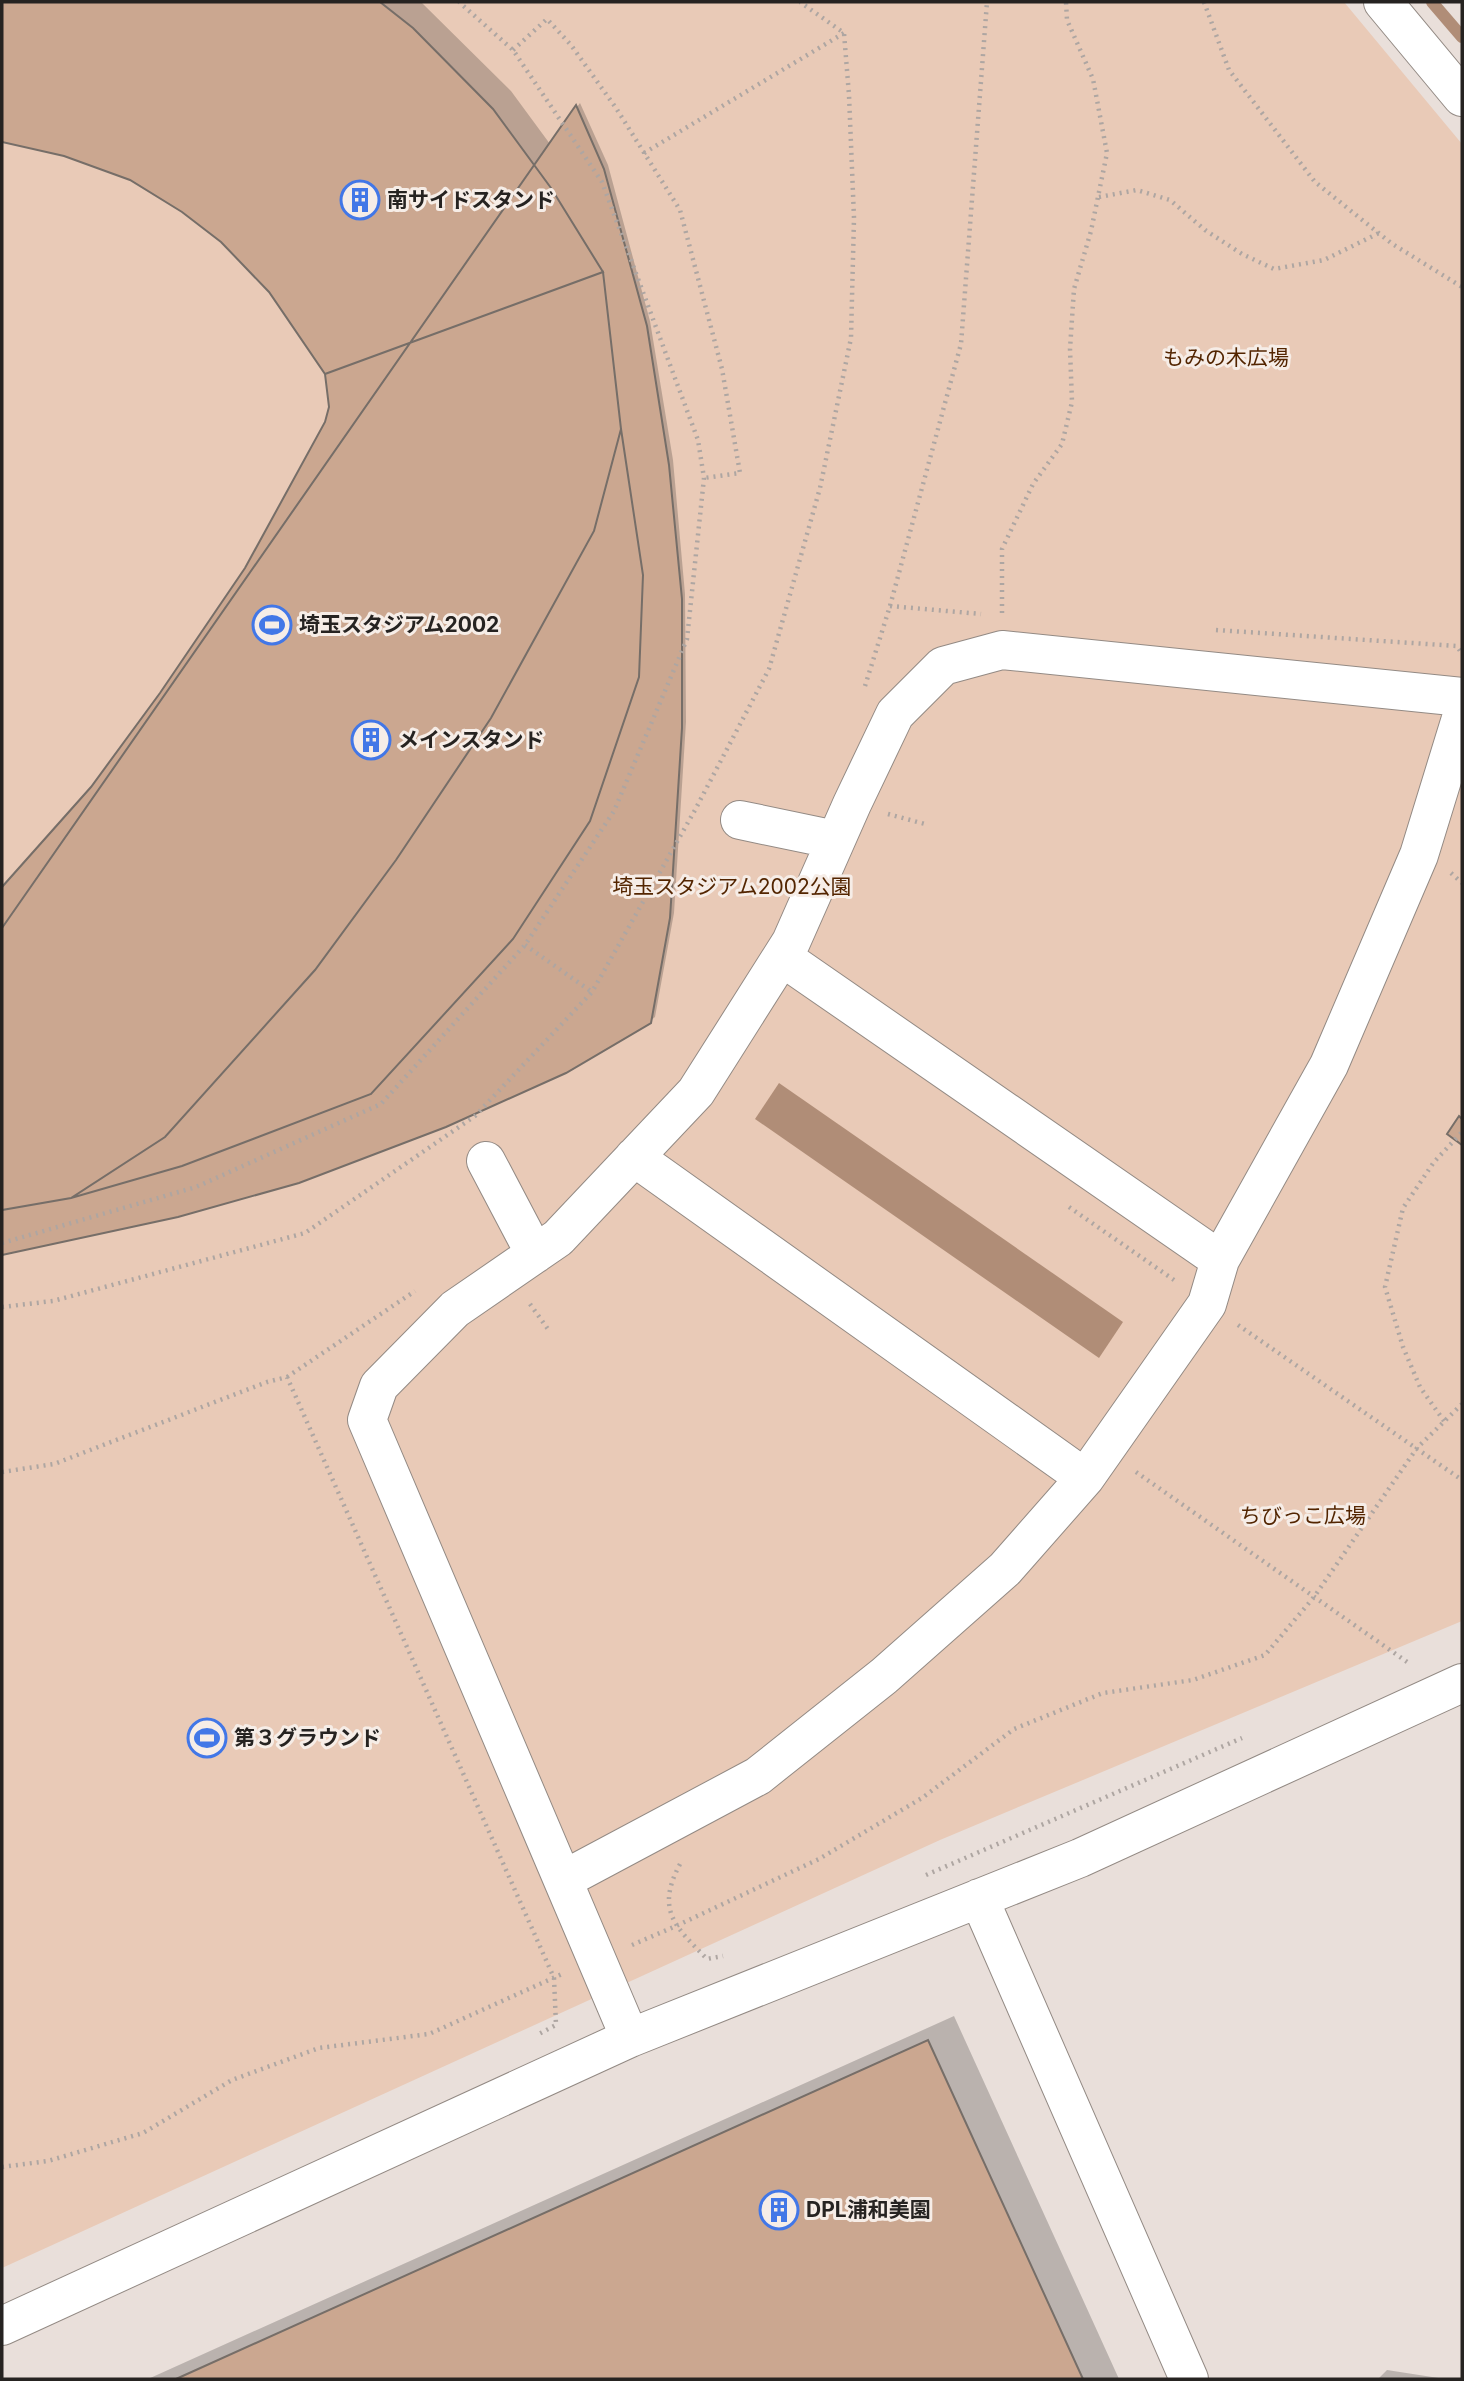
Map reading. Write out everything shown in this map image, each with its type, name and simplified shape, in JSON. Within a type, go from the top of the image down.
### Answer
[{"type":"street","points":[[1383,2],[1462,97]]},
{"type":"street","points":[[630,2038],[367,1420],[379,1386],[455,1309],[558,1238],[696,1091],[791,942],[895,714],[943,666],[1002,650],[1462,697]]},
{"type":"street","points":[[563,1880],[758,1776],[884,1676],[1005,1569],[1085,1478],[1207,1304],[1220,1260],[1329,1065],[1419,855],[1462,715]]},
{"type":"street","points":[[740,820],[836,840]]},
{"type":"street","points":[[782,957],[1220,1260]]},
{"type":"street","points":[[634,1157],[1085,1478]]},
{"type":"street","points":[[486,1161],[535,1254]]},
{"type":"street","points":[[2,2326],[630,2038],[1080,1857],[1462,1683]]},
{"type":"street","points":[[979,1898],[1189,2379]]},
{"type":"path","points":[[2,1243],[196,1187],[381,1104],[525,945],[614,811],[687,639],[704,478],[698,440],[602,181],[513,50],[459,2]]},
{"type":"path","points":[[800,2],[844,33]]},
{"type":"path","points":[[863,692],[890,606],[961,344],[987,2]]},
{"type":"path","points":[[1002,615],[1002,549],[1033,484],[1062,444],[1072,402],[1070,349],[1074,289],[1091,231],[1107,153],[1093,79],[1067,20],[1066,2]]},
{"type":"path","points":[[1204,2],[1229,70],[1315,182],[1391,243],[1462,287]]},
{"type":"path","points":[[513,50],[547,19],[571,45],[616,108],[680,210],[722,369],[740,473],[704,478]]},
{"type":"path","points":[[644,153],[844,33]]},
{"type":"path","points":[[2,1307],[53,1301],[305,1233],[475,1115],[592,992],[695,810],[769,669],[820,488],[851,338],[854,218],[844,33]]},
{"type":"path","points":[[1098,197],[1137,190],[1170,200],[1242,254],[1274,269],[1324,260],[1379,233]]},
{"type":"path","points":[[525,945],[592,992]]},
{"type":"path","points":[[1444,1421],[1420,1387],[1403,1348],[1385,1287],[1402,1208],[1434,1163],[1462,1132]]},
{"type":"path","points":[[2,1472],[54,1464],[267,1382],[287,1377],[419,1288]]},
{"type":"path","points":[[287,1377],[554,1978],[556,2025],[531,2038]]},
{"type":"path","points":[[676,1926],[819,1859],[922,1798],[1014,1728],[1103,1693],[1193,1680],[1265,1656],[1314,1597],[1417,1448],[1462,1404]]},
{"type":"path","points":[[1398,1670],[1421,1660]]},
{"type":"path","points":[[916,1879],[1246,1736]]},
{"type":"path","points":[[673,1876],[668,1902],[676,1926],[708,1959],[730,1955]]},
{"type":"path","points":[[2,2167],[48,2161],[143,2133],[232,2080],[318,2048],[429,2034],[554,1978]]},
{"type":"green space","name":"埼玉スタジアム2002公園","points":[[2,2],[1344,2],[1462,144],[1462,1621],[940,1840],[2,2268]]},
{"type":"shaded area","points":[[779,1083],[1123,1322],[1099,1358],[755,1119]]},
{"type":"building","name":"埼玉スタジアム2002","points":[[2,2],[380,2],[413,28],[493,109],[551,188],[603,272],[621,429],[594,531],[491,718],[396,860],[315,970],[165,1137],[71,1198],[2,1210],[2,887],[91,787],[160,693],[245,568],[325,422],[329,407],[325,374],[269,292],[221,242],[182,212],[130,180],[64,156],[2,142]]},
{"type":"building","name":"南サイドスタンド","points":[[2,2],[380,2],[413,28],[493,109],[551,188],[603,272],[325,374],[269,292],[221,242],[182,212],[130,180],[64,156],[2,142]]},
{"type":"building","name":"メインスタンド","points":[[576,105],[604,169],[647,326],[669,465],[682,599],[682,728],[670,918],[651,1023],[566,1073],[446,1127],[299,1183],[178,1217],[2,1255],[2,928]]},
{"type":"building","name":"メインスタンド","points":[[603,272],[621,429],[643,575],[639,677],[590,821],[513,939],[371,1094],[182,1166],[71,1198],[2,1210],[2,887],[91,787],[160,693],[245,568],[325,422],[329,407],[325,374]]},
{"type":"building","points":[[1459,1116],[1462,1119],[1462,1145],[1447,1134]]},
{"type":"building","name":"DPL浦和美園","points":[[928,2040],[1083,2379],[176,2379]]},
{"type":"waterway","points":[[1432,2],[1462,37]]},
{"type":"place","name":"南サイドスタンド","points":[[360,200]]},
{"type":"place","name":"埼玉スタジアム2002","points":[[272,625]]},
{"type":"place","name":"メインスタンド","points":[[371,740]]},
{"type":"place","name":"第３グラウンド","points":[[207,1738]]},
{"type":"place","name":"DPL浦和美園","points":[[779,2210]]},
{"type":"park label","name":"もみの木広場","points":[[1226,358]]},
{"type":"park label","name":"ちびっこ広場","points":[[1303,1516]]}]
